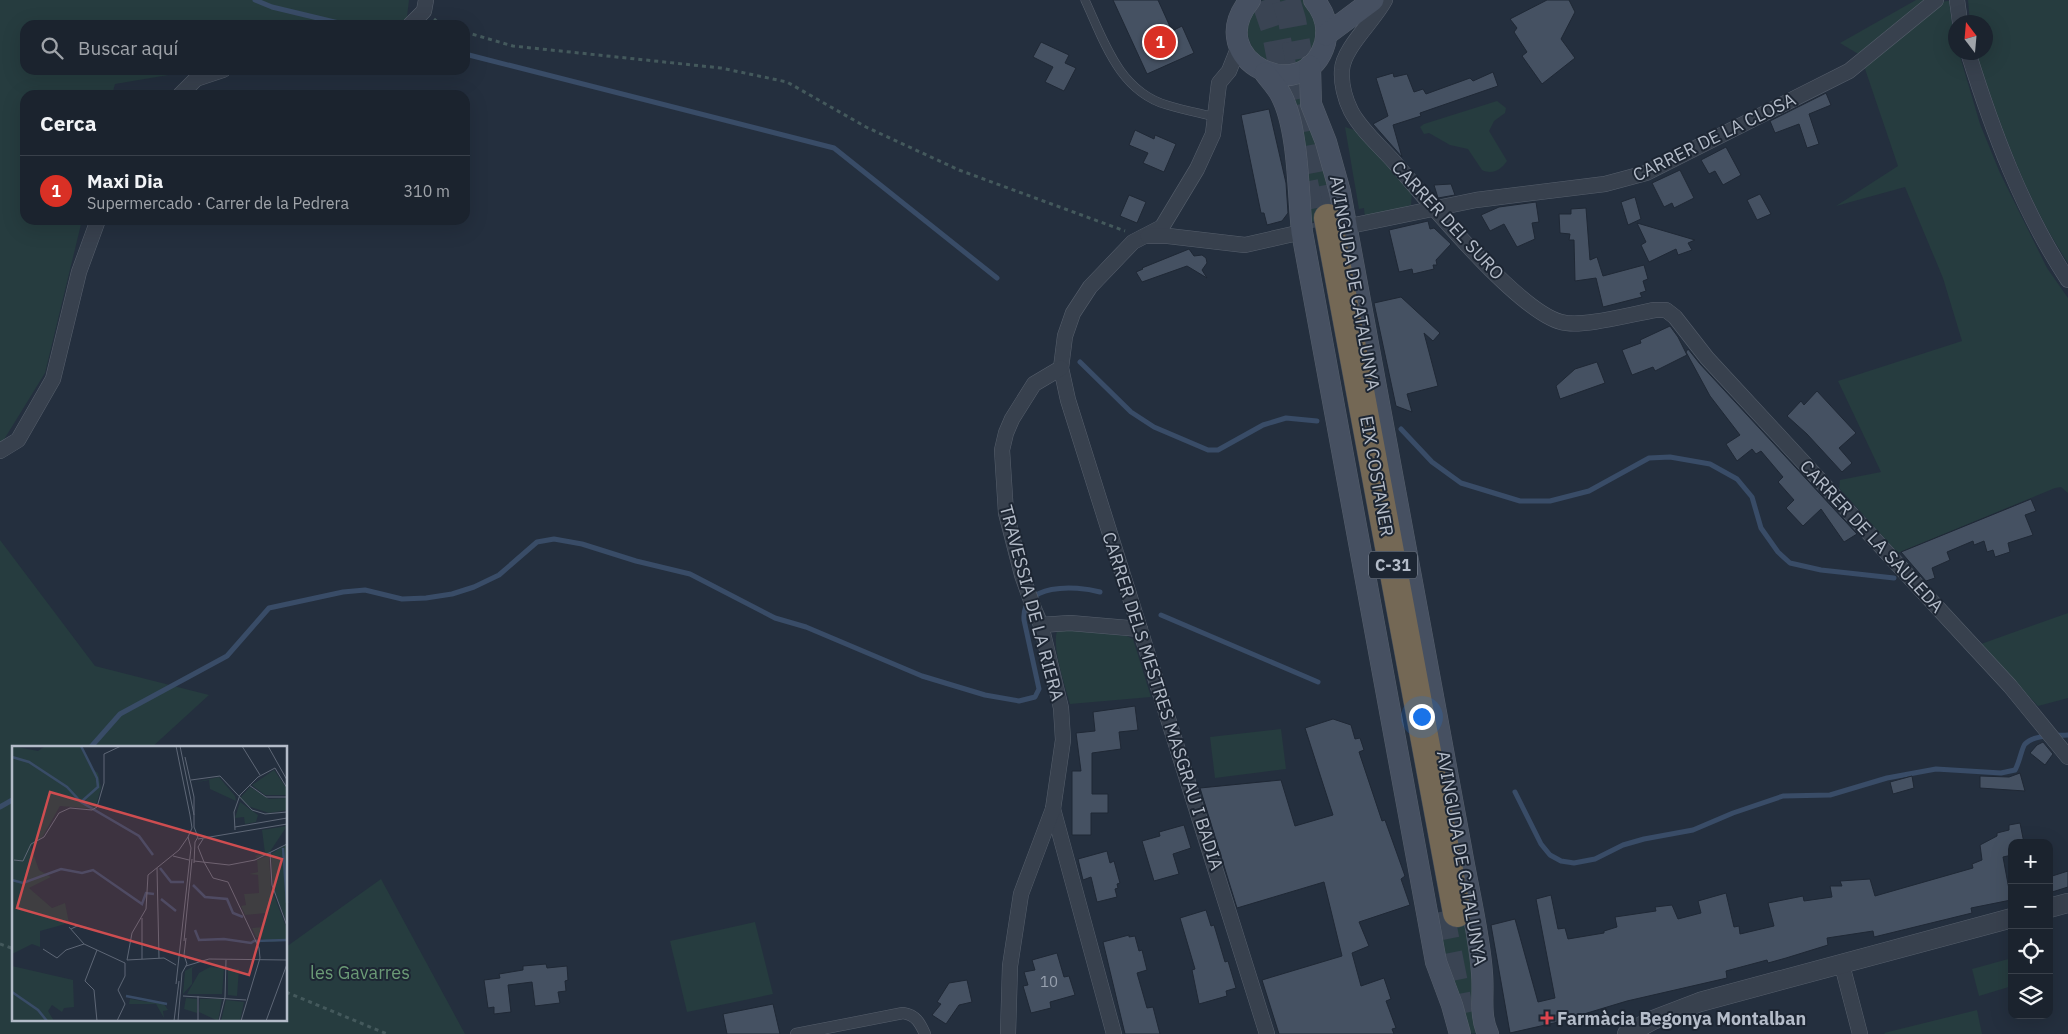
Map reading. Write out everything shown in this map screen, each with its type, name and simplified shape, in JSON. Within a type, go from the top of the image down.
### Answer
[{"type":"highway","name":"EIX COSTANER","points":[[1322,226],[1449,912]]},
{"type":"main road","points":[[1240,46],[1237,37],[1239,17],[1249,0]]},
{"type":"main road","points":[[1326,35],[1373,0]]},
{"type":"main road","points":[[1262,71],[1284,76],[1302,71],[1310,66],[1319,55],[1326,35],[1325,19],[1320,2]]},
{"type":"main road","name":"AVINGUDA DE CATALUNYA","points":[[1240,46],[1247,60],[1262,71],[1281,95],[1290,124],[1297,173],[1322,226],[1478,944],[1482,974],[1482,1014],[1488,1034]]},
{"type":"main road","name":"AVINGUDA DE CATALUNYA","points":[[1310,66],[1312,104],[1332,161],[1322,226],[1436,962],[1452,1005],[1460,1034]]},
{"type":"street","points":[[415,20],[424,11],[426,0]]},
{"type":"street","name":"CARRER DEL SURO","points":[[1385,0],[1376,16],[1352,46],[1342,65],[1344,93],[1356,118],[1434,208],[1502,280],[1547,317],[1562,323],[1579,323],[1655,310],[1666,310],[1674,317]]},
{"type":"street","name":"CARRER DE LA CLOSA","points":[[1146,236],[1168,236],[1245,246],[1322,226],[1620,181],[1646,173],[1849,71],[1936,0]]},
{"type":"street","points":[[1957,0],[1959,15]]},
{"type":"street","points":[[1061,368],[1065,336],[1073,313],[1090,287],[1133,242],[1162,227],[1197,168],[1213,134],[1219,83],[1229,71],[1240,46]]},
{"type":"street","points":[[1970,60],[1979,91],[2008,168],[2043,238],[2068,280]]},
{"type":"street","points":[[1229,71],[1262,71]]},
{"type":"street","points":[[185,90],[196,80],[210,75]]},
{"type":"street","points":[[0,451],[18,440],[53,379],[79,272],[96,225]]},
{"type":"street","name":"CARRER DE LA SAULEDA","points":[[1674,317],[1707,358],[2004,679],[2068,757]]},
{"type":"street","name":"TRAVESSIA DE LA RIERA","points":[[1008,1034],[1010,966],[1021,894],[1053,809],[1063,740],[1061,708],[1041,624],[1028,591],[1006,513],[1002,450],[1006,433],[1034,384],[1061,368]]},
{"type":"street","name":"CARRER DELS MESTRES MASGRAU I BADIA","points":[[1061,368],[1068,400],[1268,1034]]},
{"type":"street","points":[[1041,624],[1070,623],[1140,629]]},
{"type":"street","points":[[1053,809],[1114,1034]]},
{"type":"street","points":[[1040,843],[1064,850]]},
{"type":"street","points":[[2053,907],[2068,903]]},
{"type":"street","points":[[1627,1034],[1653,1020],[1700,1002],[2008,919]]},
{"type":"street","points":[[1842,965],[1860,1034]]},
{"type":"street","points":[[796,1034],[903,1013],[911,1014],[917,1019],[925,1034]]},
{"type":"lane","points":[[1085,0],[1110,55],[1120,72],[1136,89],[1146,97],[1166,105],[1216,117]]},
{"type":"path","points":[[470,33],[513,46],[721,68],[786,82],[866,127],[959,170],[1130,234],[1146,236]]},
{"type":"path","points":[[0,944],[12,948]]},
{"type":"path","points":[[288,993],[387,1034]]},
{"type":"green space","points":[[0,0],[409,0],[407,20],[20,20],[20,75],[168,75],[115,84],[113,90],[20,90],[20,225],[81,225],[45,373],[0,446]]},
{"type":"green space","points":[[1263,0],[1303,0],[1311,9],[1316,20],[1317,31],[1315,42],[1303,60],[1293,65],[1280,67],[1258,59],[1250,43],[1247,28],[1250,14]]},
{"type":"green space","points":[[1916,0],[1931,0],[1860,55],[1840,43]]},
{"type":"green space","points":[[1968,0],[2068,0],[2068,263],[2039,214],[2015,161],[1978,60],[1993,60],[1993,15],[1969,15]]},
{"type":"green space","points":[[1949,1],[1951,15],[1948,15],[1948,60],[1961,60],[1980,124],[2000,173],[2047,268],[2068,298],[2068,493],[2061,487],[2055,488],[1898,553],[1839,488],[1840,480],[1881,472],[1838,381],[1962,341],[1943,278],[1905,187],[1836,206],[1898,166],[1864,66],[1891,46],[1928,11],[1942,2]]},
{"type":"green space","points":[[1303,98],[1323,152],[1335,217],[1306,223],[1293,100]]},
{"type":"green space","points":[[1497,101],[1506,108],[1505,113],[1494,121],[1489,131],[1507,161],[1496,171],[1482,170],[1468,149],[1450,145],[1429,133],[1424,134],[1420,127],[1424,124]]},
{"type":"green space","points":[[1345,127],[1354,130],[1360,135],[1412,192],[1411,205],[1365,218],[1364,208],[1359,209]]},
{"type":"green space","name":"les Gavarres","points":[[0,540],[95,666],[209,695],[153,746],[12,746],[12,1022],[288,1022],[288,946],[381,879],[465,1034],[0,1034]]},
{"type":"green space","points":[[2068,613],[2068,698],[2038,706],[1981,644]]},
{"type":"green space","points":[[1058,629],[1127,636],[1133,639],[1151,697],[1070,704],[1057,655],[1056,636]]},
{"type":"green space","points":[[1281,729],[1286,769],[1215,778],[1210,737]]},
{"type":"green space","points":[[1463,909],[1470,942],[1478,1033],[1467,1034],[1449,982],[1434,915]]},
{"type":"green space","points":[[755,922],[773,994],[687,1012],[670,941]]},
{"type":"green space","points":[[2008,959],[2008,987],[1979,996],[1972,969]]},
{"type":"green space","points":[[1977,1010],[1982,1034],[1884,1033]]},
{"type":"building","points":[[1113,0],[1158,0],[1172,31],[1182,26],[1194,53],[1147,74]]},
{"type":"building","points":[[1547,0],[1569,0],[1575,12],[1561,39],[1575,58],[1542,84],[1522,56],[1527,52],[1514,32],[1517,28],[1510,19]]},
{"type":"building","points":[[1041,42],[1069,55],[1065,63],[1076,68],[1064,91],[1045,82],[1053,67],[1033,57]]},
{"type":"building","points":[[1493,72],[1498,86],[1420,113],[1421,116],[1393,125],[1402,157],[1373,124],[1388,116],[1376,78],[1393,73],[1394,77],[1407,74],[1414,92],[1423,89],[1426,94],[1470,78],[1473,81]]},
{"type":"building","points":[[1826,93],[1831,105],[1809,114],[1819,144],[1807,148],[1799,124],[1775,133],[1770,121]]},
{"type":"building","points":[[1269,109],[1286,183],[1288,213],[1282,221],[1267,225],[1264,213],[1261,213],[1241,115]]},
{"type":"building","points":[[1135,130],[1154,139],[1155,135],[1176,144],[1164,172],[1143,163],[1148,153],[1129,145]]},
{"type":"building","points":[[1726,147],[1741,175],[1723,185],[1715,171],[1709,174],[1701,160]]},
{"type":"building","points":[[1680,170],[1694,198],[1674,208],[1672,203],[1664,207],[1652,183]]},
{"type":"building","points":[[1451,184],[1455,195],[1438,198],[1434,185]]},
{"type":"building","points":[[1760,194],[1771,214],[1757,220],[1747,200]]},
{"type":"building","points":[[1129,195],[1146,202],[1137,223],[1120,216]]},
{"type":"building","points":[[1635,197],[1641,219],[1628,225],[1621,202]]},
{"type":"building","points":[[1536,202],[1539,222],[1532,223],[1535,239],[1517,247],[1504,224],[1490,231],[1481,215],[1499,207]]},
{"type":"building","points":[[1586,208],[1590,260],[1597,257],[1603,276],[1644,265],[1648,279],[1643,281],[1646,291],[1640,293],[1642,297],[1603,307],[1596,278],[1575,281],[1574,240],[1569,240],[1570,234],[1560,233],[1559,214],[1571,214],[1571,209]]},
{"type":"building","points":[[1428,221],[1430,229],[1434,228],[1451,244],[1436,260],[1437,265],[1433,265],[1434,269],[1413,274],[1412,269],[1399,272],[1389,230]]},
{"type":"building","points":[[1637,223],[1695,240],[1688,243],[1692,250],[1678,255],[1676,249],[1649,262],[1641,245],[1646,242]]},
{"type":"building","points":[[1189,249],[1194,256],[1202,255],[1206,258],[1207,263],[1202,270],[1207,278],[1187,266],[1142,282],[1136,272],[1142,268]]},
{"type":"building","points":[[1401,297],[1440,333],[1433,341],[1424,333],[1438,386],[1407,394],[1412,412],[1396,406],[1374,303]]},
{"type":"building","points":[[1670,326],[1687,355],[1655,371],[1653,367],[1632,375],[1622,350],[1641,343],[1640,340]]},
{"type":"building","points":[[1688,349],[1857,534],[1844,542],[1821,509],[1803,526],[1786,508],[1794,500],[1778,482],[1783,477],[1761,451],[1756,454],[1752,449],[1737,461],[1726,444],[1740,435],[1710,396],[1686,352]]},
{"type":"building","points":[[1597,362],[1605,383],[1560,399],[1556,386],[1575,369]]},
{"type":"building","points":[[1817,391],[1856,433],[1839,448],[1852,463],[1842,472],[1807,434],[1787,416],[1801,401],[1804,405]]},
{"type":"building","points":[[2031,499],[2036,511],[2025,515],[2033,535],[2008,543],[2010,552],[1995,557],[1993,550],[1987,552],[1984,541],[1974,545],[1973,541],[1947,552],[1950,560],[1932,568],[1935,578],[1926,581],[1901,552]]},
{"type":"building","points":[[1135,706],[1138,730],[1119,732],[1121,749],[1092,753],[1092,794],[1108,794],[1108,813],[1091,813],[1091,835],[1072,835],[1072,771],[1081,771],[1076,733],[1095,731],[1093,712]]},
{"type":"building","points":[[1333,719],[1351,725],[1355,739],[1360,738],[1364,750],[1359,752],[1382,821],[1385,820],[1405,876],[1401,879],[1410,905],[1359,922],[1369,946],[1352,953],[1361,986],[1384,978],[1391,999],[1386,1001],[1396,1028],[1392,1029],[1394,1034],[1279,1034],[1262,980],[1342,956],[1324,882],[1237,908],[1200,788],[1281,780],[1295,826],[1333,815],[1305,728]]},
{"type":"building","points":[[2043,742],[2053,754],[2045,765],[2030,753],[2037,745]]},
{"type":"building","points":[[2020,773],[2025,791],[1980,788],[1980,776],[2009,777]]},
{"type":"building","points":[[1912,776],[1914,788],[1893,794],[1890,782]]},
{"type":"building","points":[[2020,823],[2023,839],[2008,839],[2008,856],[2003,857],[2008,884],[2008,901],[1971,908],[1972,913],[1874,937],[1873,931],[1827,938],[1828,945],[1768,963],[1767,960],[1726,971],[1727,978],[1627,1001],[1554,1023],[1510,1033],[1491,925],[1515,919],[1538,1002],[1555,998],[1536,899],[1551,895],[1558,929],[1565,928],[1568,939],[1604,933],[1604,931],[1617,927],[1615,917],[1656,911],[1655,907],[1672,905],[1678,919],[1701,913],[1698,901],[1726,893],[1734,927],[1739,926],[1740,934],[1774,926],[1768,903],[1803,896],[1804,901],[1832,897],[1830,886],[1842,886],[1840,881],[1870,879],[1875,896],[1973,868],[1972,864],[1982,860],[1980,845],[1997,836],[1997,833],[2009,830],[2009,825]]},
{"type":"building","points":[[1184,825],[1191,848],[1173,854],[1179,874],[1154,881],[1142,841],[1160,836],[1159,832]]},
{"type":"building","points":[[1107,851],[1110,863],[1114,861],[1120,883],[1117,884],[1118,888],[1115,889],[1117,897],[1097,902],[1091,877],[1083,880],[1078,859]]},
{"type":"building","points":[[2068,871],[2068,887],[2053,892],[2053,876]]},
{"type":"building","points":[[1206,910],[1211,926],[1214,925],[1225,962],[1228,961],[1236,988],[1226,991],[1227,996],[1199,1004],[1192,970],[1195,969],[1180,918]]},
{"type":"building","points":[[1129,935],[1129,937],[1135,936],[1139,951],[1142,950],[1147,970],[1137,973],[1147,1008],[1153,1007],[1160,1034],[1125,1034],[1103,942]]},
{"type":"building","points":[[1057,953],[1064,977],[1069,976],[1075,995],[1050,1002],[1051,1008],[1031,1013],[1023,986],[1028,985],[1024,972],[1035,970],[1032,960]]},
{"type":"building","points":[[546,964],[547,968],[567,966],[568,980],[565,981],[566,991],[558,992],[560,1003],[535,1006],[532,982],[508,985],[511,1012],[494,1014],[494,1007],[488,1008],[484,980],[500,978],[499,974],[523,970],[523,966]]},
{"type":"building","points":[[967,980],[972,1002],[959,1005],[946,1024],[932,1015],[941,1004],[937,1002],[949,983]]},
{"type":"building","points":[[773,1004],[780,1034],[727,1034],[723,1014]]},
{"type":"waterway","points":[[255,0],[272,7],[326,20]]},
{"type":"waterway","points":[[470,55],[834,148],[997,278]]},
{"type":"waterway","points":[[1080,362],[1131,412],[1154,427],[1208,450],[1218,450],[1263,425],[1286,418],[1317,421]]},
{"type":"waterway","points":[[1401,429],[1432,462],[1461,483],[1520,501],[1550,501],[1589,491],[1649,458],[1670,457],[1710,464],[1737,479],[1752,497],[1761,528],[1778,552],[1790,563],[1821,570],[1894,578]]},
{"type":"waterway","points":[[92,746],[120,714],[227,656],[269,608],[343,592],[365,590],[402,599],[452,594],[474,587],[499,575],[537,542],[554,539],[582,544],[636,561],[690,574],[775,618],[806,627],[922,676],[985,695],[1019,701],[1035,697],[1039,689],[1024,620],[1025,608],[1031,599],[1040,593],[1064,588],[1100,592]]},
{"type":"waterway","points":[[1161,615],[1318,682]]},
{"type":"waterway","points":[[1515,792],[1541,844],[1550,855],[1561,861],[1574,863],[1595,859],[1623,845],[1644,839],[1693,830],[1733,813],[1783,796],[1830,795],[1887,778],[1936,769],[2001,773],[2015,770],[2024,746],[2029,741],[2040,737],[2068,735]]},
{"type":"waterway","points":[[0,807],[12,800]]},
{"type":"tunnel","points":[[1265,0],[1275,29],[1289,101]]},
{"type":"tunnel","points":[[1286,0],[1292,20],[1299,59]]},
{"type":"tunnel","points":[[1307,103],[1326,206]]},
{"type":"tunnel","points":[[1304,182],[1313,228]]},
{"type":"tunnel","points":[[1440,912],[1460,1014]]},
{"type":"place","name":"Maxi Dia","points":[[1160,42]]},
{"type":"place","name":"Farmàcia Begonya Montalban","points":[[1547,1018]]}]
